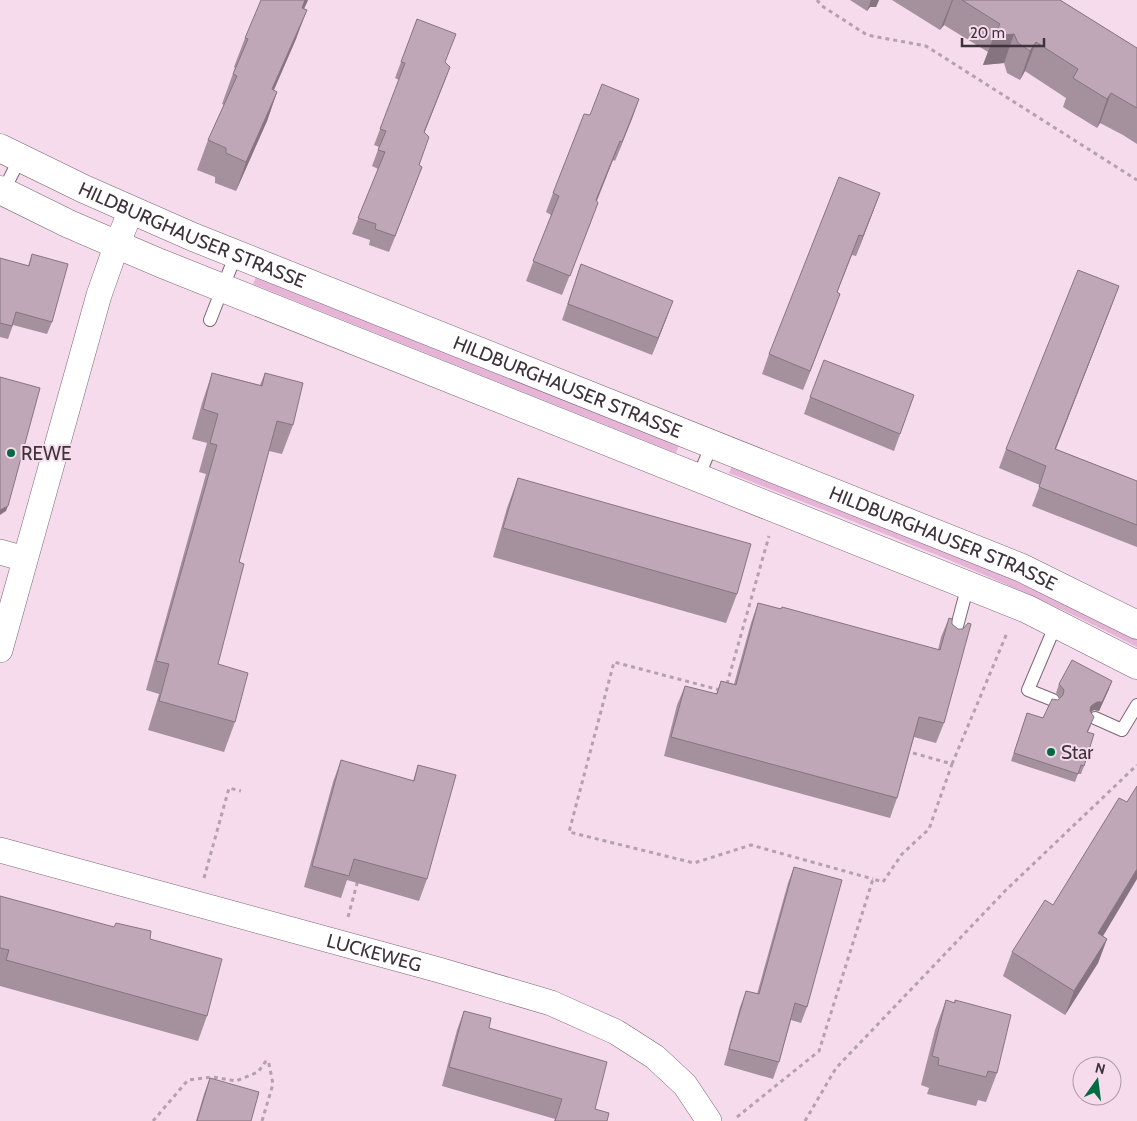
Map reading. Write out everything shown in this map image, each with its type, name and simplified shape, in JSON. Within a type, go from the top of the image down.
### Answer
[{"type":"main road","name":"HILDBURGHAUSER STRASSE","points":[[10,153],[131,211],[1022,568],[1137,625]]},
{"type":"main road","name":"HILDBURGHAUSER STRASSE","points":[[2,191],[69,224],[222,288],[1027,609],[1137,665]]},
{"type":"street","points":[[0,650],[99,295],[116,244],[131,211]]},
{"type":"street","points":[[0,552],[26,560]]},
{"type":"street","name":"LUCKEWEG","points":[[0,850],[439,970],[551,1003],[616,1032],[655,1057],[685,1085],[709,1121]]},
{"type":"lane","points":[[2,191],[10,153]]},
{"type":"lane","points":[[210,320],[236,254]]},
{"type":"lane","points":[[698,478],[712,444]]},
{"type":"lane","points":[[953,640],[968,585]]},
{"type":"lane","points":[[1052,700],[1028,690],[1056,624]]},
{"type":"lane","points":[[1095,718],[1122,730],[1137,705]]},
{"type":"path","points":[[818,0],[822,6],[867,35],[926,46],[1137,180]]},
{"type":"path","points":[[769,536],[724,692],[614,662],[569,832],[694,863],[751,845],[883,882],[902,854],[928,829],[952,764],[1007,633]]},
{"type":"path","points":[[904,750],[952,764]]},
{"type":"path","points":[[805,1121],[836,1068],[1006,890],[1137,766]]},
{"type":"path","points":[[204,879],[229,788],[241,791]]},
{"type":"path","points":[[348,918],[361,871]]},
{"type":"path","points":[[737,1117],[819,1050],[873,879]]},
{"type":"path","points":[[154,1121],[188,1080],[213,1077],[236,1081],[258,1072],[268,1058],[273,1084],[262,1121]]},
{"type":"shaded area","points":[[256,277],[679,445],[676,453],[253,284]]},
{"type":"shaded area","points":[[732,466],[1015,578],[1137,638],[1137,647],[1037,598],[935,554],[729,473]]},
{"type":"building","points":[[261,0],[305,0],[302,8],[307,10],[272,89],[277,92],[246,162],[226,153],[226,148],[208,140],[237,76],[233,74],[248,39],[245,38]]},
{"type":"building","points":[[962,0],[1060,0],[1137,48],[1137,108],[1111,93],[1107,99],[1073,78],[1078,69],[1036,42],[1030,51],[1018,43],[1014,34],[994,36],[1000,24]]},
{"type":"building","points":[[417,19],[456,34],[445,62],[450,67],[424,132],[429,137],[419,165],[422,167],[395,236],[375,229],[376,224],[358,218],[385,152],[378,150],[386,131],[380,129],[405,63],[401,62]]},
{"type":"building","points":[[602,84],[639,99],[596,200],[598,203],[570,276],[533,261],[559,196],[553,193],[584,114],[590,115]]},
{"type":"building","points":[[839,177],[880,193],[863,236],[859,235],[837,292],[840,294],[810,371],[769,354]]},
{"type":"building","points":[[32,254],[68,264],[52,322],[16,312],[12,326],[0,323],[0,258],[29,266]]},
{"type":"building","points":[[581,264],[673,301],[658,338],[568,304]]},
{"type":"building","points":[[1078,270],[1119,286],[1055,449],[1137,481],[1137,525],[1039,487],[1046,466],[1006,449]]},
{"type":"building","points":[[824,360],[914,395],[900,434],[810,397]]},
{"type":"building","points":[[212,373],[262,386],[265,373],[303,383],[293,425],[277,421],[239,562],[244,564],[218,664],[248,673],[235,722],[159,701],[169,664],[156,661],[217,445],[210,443],[218,414],[203,409]]},
{"type":"building","name":"REWE","points":[[0,377],[40,388],[8,506],[0,510]]},
{"type":"building","points":[[518,478],[751,544],[737,594],[503,528]]},
{"type":"building","points":[[758,603],[781,609],[782,607],[940,650],[949,618],[952,619],[952,624],[958,629],[963,629],[968,623],[971,624],[944,723],[919,717],[897,798],[671,737],[685,686],[717,694],[721,681],[736,685]]},
{"type":"building","points":[[1072,660],[1112,681],[1102,702],[1097,702],[1091,706],[1090,711],[1094,717],[1087,732],[1094,734],[1084,766],[1081,765],[1078,774],[1014,753],[1027,713],[1043,718],[1052,699],[1058,700],[1063,695],[1064,690],[1059,684]]},
{"type":"building","points":[[341,760],[414,781],[418,765],[456,775],[427,879],[354,859],[349,876],[312,866]]},
{"type":"building","points":[[1137,786],[1137,869],[1098,933],[1107,939],[1074,991],[1012,952],[1045,900],[1053,905],[1119,798],[1127,802]]},
{"type":"building","points":[[794,867],[842,880],[807,1007],[795,1003],[779,1062],[729,1049],[746,991],[759,994]]},
{"type":"building","points":[[0,896],[114,927],[116,923],[151,931],[150,939],[222,959],[207,1016],[6,960],[9,950],[0,948]]},
{"type":"building","points":[[946,1000],[955,1003],[955,1000],[1011,1015],[997,1073],[988,1071],[986,1077],[938,1065],[939,1058],[932,1056]]},
{"type":"building","points":[[464,1011],[491,1018],[489,1028],[607,1062],[595,1109],[609,1113],[607,1121],[555,1121],[562,1099],[449,1067]]},
{"type":"building","points":[[210,1078],[259,1092],[251,1121],[197,1121]]},
{"type":"place","name":"REWE","points":[[11,453]]},
{"type":"place","name":"Star","points":[[1051,752]]}]
